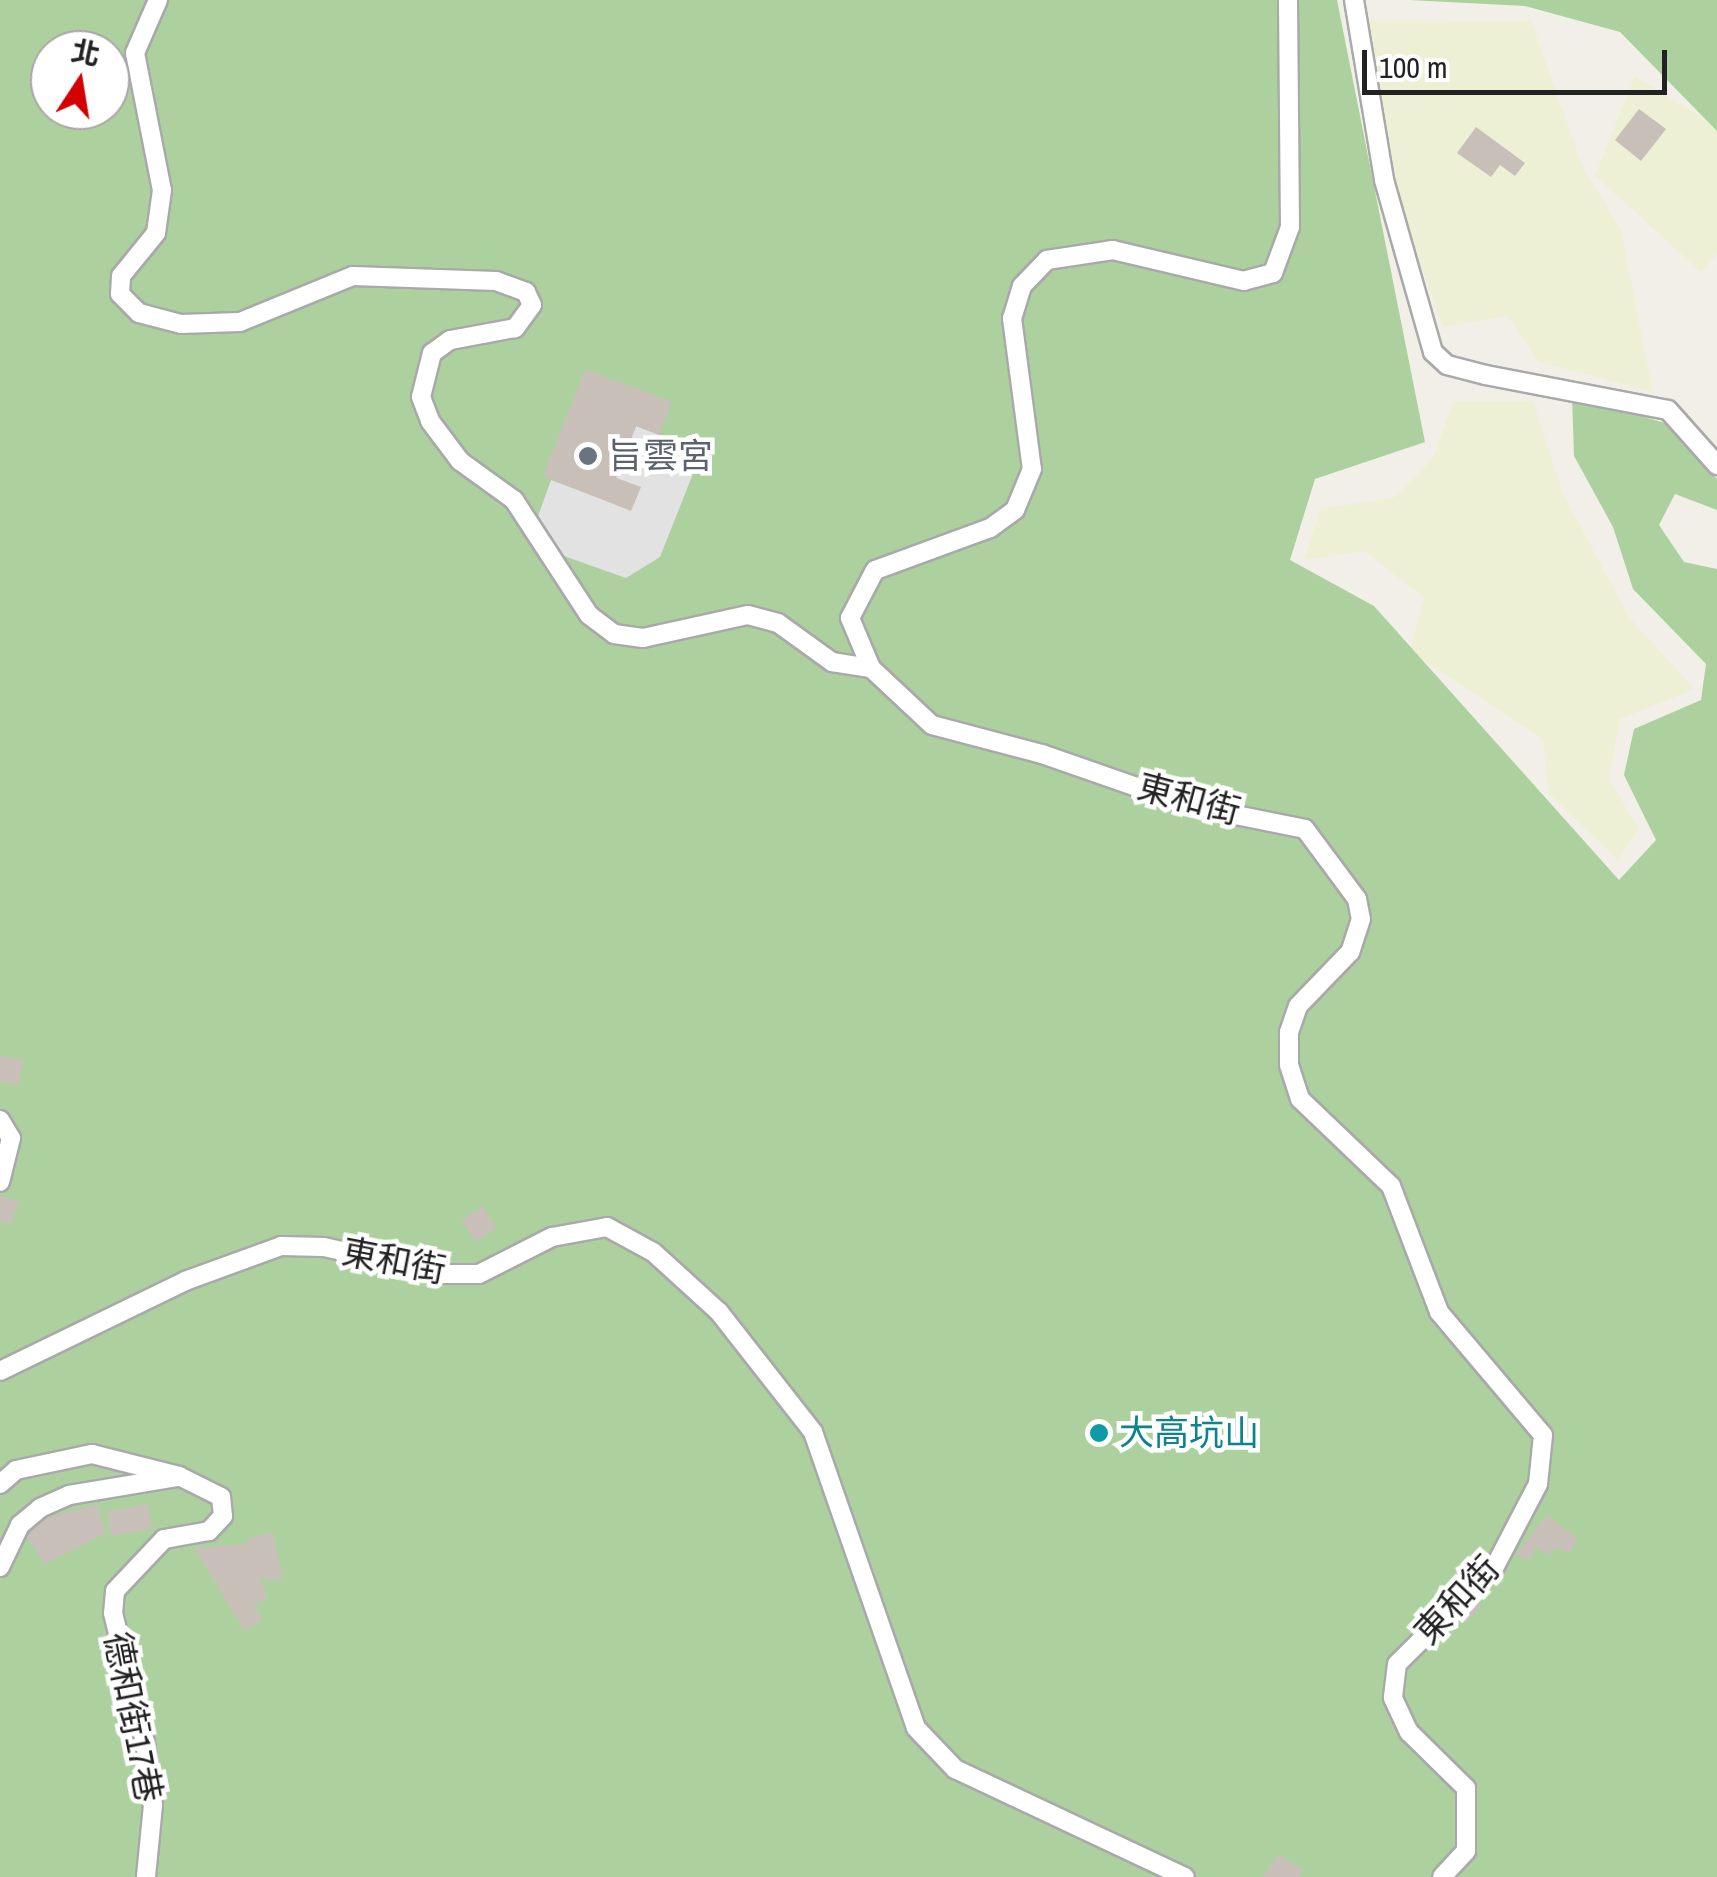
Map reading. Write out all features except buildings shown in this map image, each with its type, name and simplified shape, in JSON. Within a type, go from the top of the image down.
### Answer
[{"type":"street","points":[[158,0],[136,53],[162,190],[156,233],[121,276],[120,294],[140,313],[181,324],[240,322],[353,276],[496,281],[526,292],[532,305],[515,328],[450,340],[432,353],[421,396],[430,422],[460,461],[514,500],[590,615],[614,634],[643,638],[748,615],[778,623],[832,662],[871,668]]},
{"type":"street","name":"東和街","points":[[1288,0],[1290,227],[1273,273],[1244,281],[1114,250],[1047,260],[1022,286],[1012,318],[1032,469],[1015,510],[990,528],[875,570],[850,618],[871,668],[932,725],[1042,754],[1191,806],[1305,830],[1357,899],[1361,919],[1350,952],[1298,1006],[1288,1032],[1289,1065],[1300,1100],[1391,1186],[1410,1221],[1439,1312],[1543,1435],[1538,1484],[1494,1568],[1397,1664],[1393,1698],[1410,1732],[1466,1788],[1466,1851],[1442,1877]]},
{"type":"street","points":[[1354,0],[1384,180],[1433,352],[1447,365],[1486,375],[1668,410],[1717,465]]},
{"type":"street","points":[[0,1120],[12,1138],[0,1182]]},
{"type":"street","name":"東和街","points":[[0,1371],[185,1281],[281,1246],[324,1247],[444,1274],[479,1274],[552,1237],[607,1227],[653,1252],[719,1312],[812,1432],[916,1728],[956,1769],[1185,1877]]},
{"type":"street","name":"德和街17巷","points":[[0,1484],[16,1470],[92,1454],[179,1476],[220,1498],[224,1516],[209,1531],[164,1539],[130,1569],[115,1591],[113,1613],[148,1758],[153,1805],[146,1877]]},
{"type":"street","points":[[0,1568],[20,1525],[40,1508],[69,1495],[179,1476]]},
{"type":"green space","points":[[0,0],[1337,0],[1425,442],[1315,479],[1290,560],[1374,606],[1619,880],[1656,840],[1624,775],[1634,729],[1701,700],[1706,664],[1633,589],[1613,527],[1574,456],[1572,396],[1672,425],[1717,479],[1717,510],[1675,494],[1659,525],[1684,562],[1717,569],[1717,1877],[0,1877]]},
{"type":"green space","points":[[1409,0],[1717,0],[1717,131],[1620,32],[1525,6]]},
{"type":"green space","points":[[1360,20],[1531,21],[1582,164],[1621,230],[1653,392],[1539,362],[1507,316],[1443,327],[1406,226]]},
{"type":"green space","points":[[1635,76],[1717,127],[1717,254],[1701,272],[1595,176]]},
{"type":"green space","points":[[1453,401],[1533,401],[1563,493],[1628,616],[1695,689],[1620,719],[1609,779],[1639,829],[1618,860],[1549,794],[1543,740],[1410,651],[1424,598],[1364,551],[1304,560],[1320,509],[1395,497],[1433,458]]},
{"type":"shaded area","points":[[636,426],[702,451],[660,557],[626,578],[561,555],[536,522],[551,480],[631,510],[640,487],[616,478]]},
{"type":"place","name":"旨雲宮","points":[[588,456]]},
{"type":"place","name":"大高坑山","points":[[1099,1433]]}]
